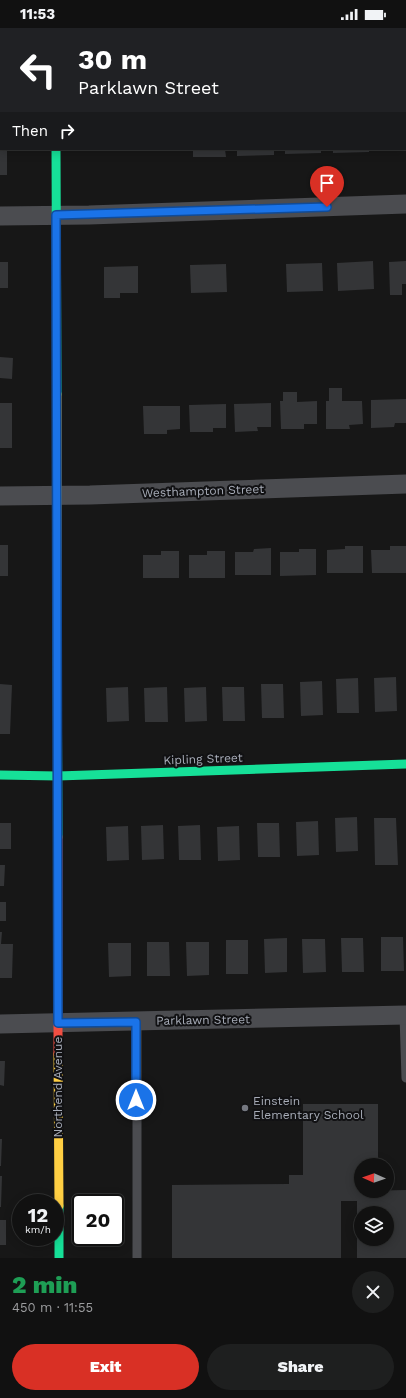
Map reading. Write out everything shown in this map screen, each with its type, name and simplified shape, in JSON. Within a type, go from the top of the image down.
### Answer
[{"type":"street","name":"Northend Avenue","points":[[56,150],[59,1258]]},
{"type":"street","points":[[0,216],[406,204]]},
{"type":"street","name":"Westhampton Street","points":[[0,496],[98,495],[406,484]]},
{"type":"street","name":"Kipling Street","points":[[0,775],[58,776],[406,764]]},
{"type":"street","name":"Parklawn Street","points":[[0,1024],[405,1015]]},
{"type":"lane","points":[[405,1015],[406,1078]]},
{"type":"lane","points":[[136,1022],[137,1258]]},
{"type":"building","points":[[0,150],[7,150],[7,175],[0,175]]},
{"type":"building","points":[[193,150],[225,150],[226,157],[193,157]]},
{"type":"building","points":[[237,150],[274,150],[274,155],[237,156]]},
{"type":"building","points":[[285,150],[321,150],[321,153],[285,154]]},
{"type":"building","points":[[333,150],[369,150],[369,152],[333,153]]},
{"type":"building","points":[[381,150],[404,150],[381,151]]},
{"type":"building","points":[[373,261],[374,289],[338,291],[337,263]]},
{"type":"building","points":[[406,261],[406,284],[402,284],[402,295],[390,295],[389,262]]},
{"type":"building","points":[[0,262],[8,262],[8,288],[0,288]]},
{"type":"building","points":[[322,263],[323,291],[287,292],[286,264]]},
{"type":"building","points":[[226,264],[227,292],[191,293],[190,265]]},
{"type":"building","points":[[138,266],[138,293],[120,293],[120,298],[104,298],[104,267]]},
{"type":"building","points":[[0,357],[13,358],[12,379],[0,378]]},
{"type":"building","points":[[329,388],[342,388],[342,401],[362,401],[363,424],[349,425],[350,429],[326,429],[326,401],[329,401]]},
{"type":"building","points":[[283,392],[297,392],[297,402],[317,401],[317,424],[304,424],[304,429],[281,429],[280,401],[283,401]]},
{"type":"building","points":[[406,399],[406,423],[395,423],[394,427],[371,428],[371,400]]},
{"type":"building","points":[[0,403],[12,403],[12,448],[0,448]]},
{"type":"building","points":[[271,403],[271,427],[257,427],[258,431],[235,432],[234,404]]},
{"type":"building","points":[[226,404],[226,428],[213,428],[213,432],[190,432],[189,405]]},
{"type":"building","points":[[143,406],[180,406],[180,429],[167,430],[167,434],[144,434]]},
{"type":"building","points":[[0,545],[8,545],[8,576],[0,576]]},
{"type":"building","points":[[345,546],[363,546],[363,573],[327,573],[327,550],[345,549]]},
{"type":"building","points":[[390,546],[406,546],[406,573],[372,573],[371,550],[390,550]]},
{"type":"building","points":[[271,548],[271,575],[235,575],[235,552],[253,552],[254,549]]},
{"type":"building","points":[[299,549],[316,549],[316,575],[280,576],[280,552],[299,552]]},
{"type":"building","points":[[161,551],[179,551],[179,578],[143,578],[143,555],[161,555]]},
{"type":"building","points":[[207,551],[225,551],[225,578],[189,578],[189,555],[207,555]]},
{"type":"building","points":[[396,677],[397,711],[375,712],[374,678]]},
{"type":"building","points":[[358,678],[359,713],[337,713],[336,679]]},
{"type":"building","points":[[322,681],[323,715],[301,716],[300,682]]},
{"type":"building","points":[[0,684],[12,685],[10,734],[0,734]]},
{"type":"building","points":[[261,684],[283,684],[284,718],[262,718]]},
{"type":"building","points":[[128,687],[129,721],[107,722],[106,688]]},
{"type":"building","points":[[167,687],[168,722],[145,722],[144,688]]},
{"type":"building","points":[[206,687],[207,721],[185,722],[184,688]]},
{"type":"building","points":[[222,687],[244,687],[245,721],[223,721]]},
{"type":"building","points":[[357,817],[358,851],[336,852],[335,818]]},
{"type":"building","points":[[374,818],[396,818],[398,865],[375,865]]},
{"type":"building","points":[[318,821],[319,855],[297,856],[296,822]]},
{"type":"building","points":[[0,823],[11,823],[11,849],[0,849]]},
{"type":"building","points":[[257,823],[279,823],[280,857],[258,857]]},
{"type":"building","points":[[163,825],[164,859],[142,860],[141,826]]},
{"type":"building","points":[[200,825],[201,860],[179,860],[178,826]]},
{"type":"building","points":[[128,826],[129,860],[107,861],[106,827]]},
{"type":"building","points":[[239,826],[240,860],[218,861],[217,827]]},
{"type":"building","points":[[0,865],[5,865],[4,886],[0,886]]},
{"type":"building","points":[[0,902],[6,902],[6,921],[0,921]]},
{"type":"building","points":[[0,932],[2,932],[1,944],[13,944],[12,978],[0,978]]},
{"type":"building","points":[[381,937],[403,937],[404,971],[381,971]]},
{"type":"building","points":[[287,938],[287,972],[265,973],[264,939]]},
{"type":"building","points":[[341,938],[363,938],[364,972],[342,972]]},
{"type":"building","points":[[302,939],[325,939],[326,972],[303,973]]},
{"type":"building","points":[[226,940],[248,940],[248,974],[226,974]]},
{"type":"building","points":[[147,942],[169,942],[170,976],[147,976]]},
{"type":"building","points":[[186,942],[209,942],[209,975],[187,976]]},
{"type":"building","points":[[108,943],[131,943],[131,976],[109,977]]},
{"type":"building","points":[[0,1061],[5,1061],[4,1086],[0,1085]]},
{"type":"building","points":[[303,1104],[378,1104],[378,1158],[354,1158],[354,1198],[394,1198],[394,1190],[406,1190],[406,1258],[357,1258],[357,1246],[394,1246],[394,1206],[357,1206],[357,1201],[341,1201],[341,1258],[172,1258],[172,1185],[289,1184],[289,1175],[303,1175]]},
{"type":"building","points":[[0,1139],[2,1139],[1,1166],[0,1166]]},
{"type":"building","points":[[0,1176],[2,1176],[1,1207],[0,1207]]},
{"type":"building","points":[[0,1220],[6,1220],[6,1245],[0,1245]]},
{"type":"traffic: fast","points":[[56,150],[57,394]]},
{"type":"traffic: fast","points":[[57,618],[58,837]]},
{"type":"traffic: fast","points":[[0,775],[58,776],[406,764]]},
{"type":"traffic: fast","points":[[59,1246],[59,1258]]},
{"type":"traffic: slow","points":[[57,394],[57,618]]},
{"type":"traffic: slow","points":[[58,1054],[59,1194]]},
{"type":"traffic: jam","points":[[58,837],[58,1054]]},
{"type":"place","name":"Einstein Elementary School","points":[[245,1108]]},
{"type":"route","points":[[136,1100],[136,1022],[58,1023],[56,215],[327,207]]}]
